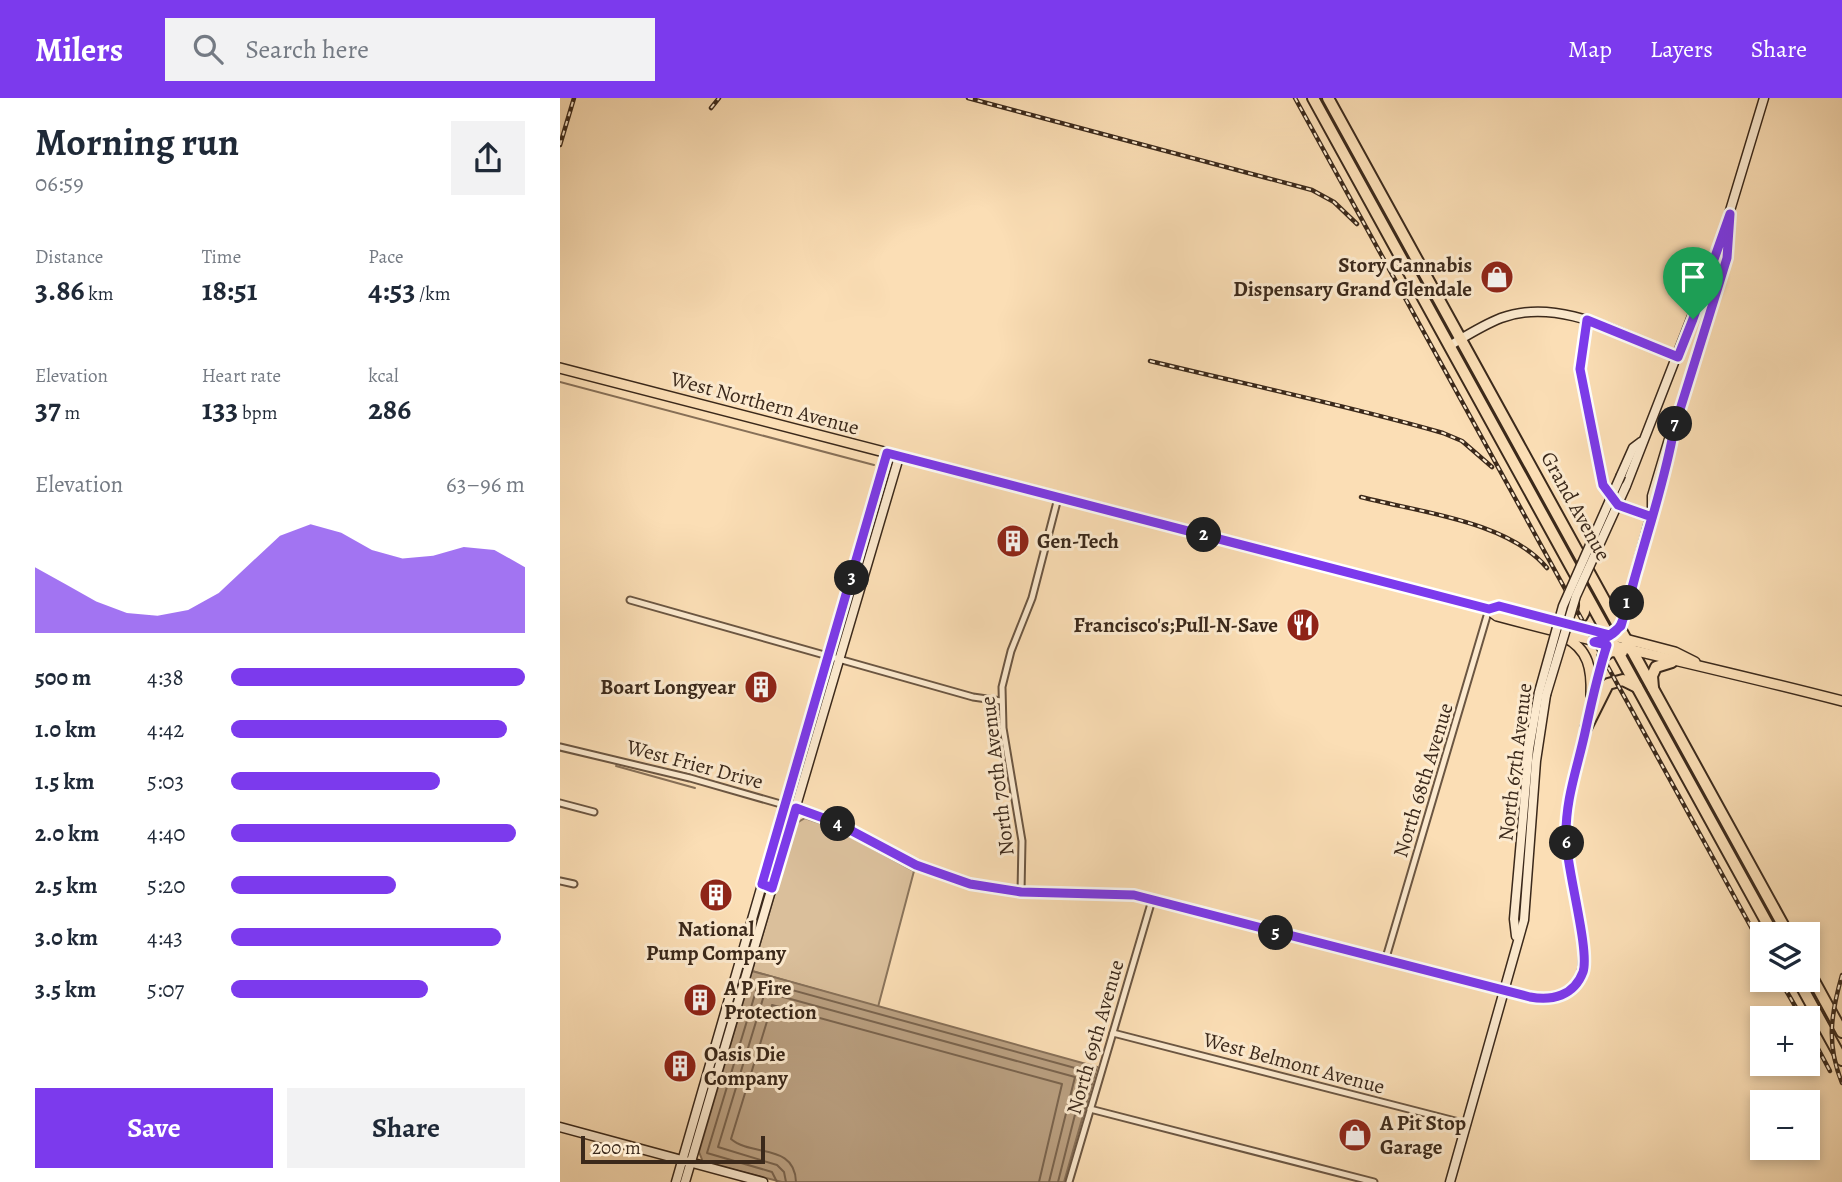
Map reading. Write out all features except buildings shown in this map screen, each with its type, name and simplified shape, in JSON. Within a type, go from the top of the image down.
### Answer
[{"type":"highway","name":"Grand Avenue","points":[[1314,98],[1766,922]]},
{"type":"highway","name":"Grand Avenue","points":[[1328,98],[1621,626],[1653,690],[1781,922]]},
{"type":"highway","points":[[1366,193],[1377,187]]},
{"type":"highway","points":[[1563,623],[1579,621],[1585,611],[1585,599],[1577,577]]},
{"type":"highway","points":[[1603,657],[1613,645],[1637,657]]},
{"type":"highway","points":[[1653,690],[1652,676],[1656,667],[1672,662]]},
{"type":"highway","points":[[1586,728],[1608,684],[1623,680],[1638,688]]},
{"type":"highway","points":[[1820,992],[1842,1034],[1831,1041]]},
{"type":"highway","points":[[1820,1010],[1828,1006]]},
{"type":"highway","points":[[1820,1022],[1842,1060]]},
{"type":"main road","name":"North 67th Avenue","points":[[1450,1182],[1505,991],[1516,940],[1524,920],[1542,694],[1563,606],[1633,448],[1641,442],[1678,357],[1730,214],[1764,98]]},
{"type":"main road","name":"North 67th Avenue","points":[[1621,626],[1674,429],[1727,258],[1730,214]]},
{"type":"main road","points":[[1449,346],[1492,322],[1518,313],[1551,312],[1587,320],[1678,357]]},
{"type":"main road","points":[[1587,320],[1580,369],[1603,485],[1618,505],[1652,517]]},
{"type":"main road","name":"West Northern Avenue","points":[[560,368],[1489,609],[1497,616],[1594,642],[1613,645],[1628,640],[1675,652],[1700,664]]},
{"type":"main road","name":"North 67th Avenue","points":[[1542,694],[1576,596],[1642,451],[1641,442]]},
{"type":"main road","points":[[685,1182],[687,1161],[762,884],[887,453]]},
{"type":"main road","points":[[676,1182],[687,1161],[772,888],[899,457]]},
{"type":"main road","name":"West Northern Avenue","points":[[1489,609],[1499,606],[1563,623],[1613,645]]},
{"type":"main road","points":[[1613,645],[1621,626]]},
{"type":"main road","points":[[1505,991],[1537,998],[1557,997],[1574,986],[1583,970],[1584,952],[1566,839],[1569,790],[1586,728],[1591,671],[1583,651],[1574,642],[1547,629]]},
{"type":"main road","points":[[1591,695],[1603,657]]},
{"type":"main road","name":"West Northern Avenue","points":[[1637,657],[1700,664],[1842,701]]},
{"type":"main road","points":[[803,745],[813,748]]},
{"type":"main road","points":[[762,884],[772,888]]},
{"type":"main road","points":[[560,1126],[763,1182]]},
{"type":"street","name":"North 70th Avenue","points":[[1021,892],[1022,841],[1001,701],[1006,668],[1032,598],[1058,498]]},
{"type":"street","points":[[630,600],[971,697],[1001,701]]},
{"type":"street","name":"North 68th Avenue","points":[[1385,961],[1489,609]]},
{"type":"street","name":"West Frier Drive","points":[[560,747],[796,808],[837,823],[933,872],[979,886],[1021,892],[1116,892],[1505,991]]},
{"type":"street","points":[[560,803],[594,811]]},
{"type":"street","points":[[560,881],[574,884]]},
{"type":"street","name":"North 69th Avenue","points":[[1069,1182],[1152,900]]},
{"type":"street","name":"West Belmont Avenue","points":[[1113,1033],[1467,1124]]},
{"type":"street","points":[[1090,1109],[1374,1182]]},
{"type":"shaded area","points":[[805,818],[837,829],[914,871],[878,1007],[752,971],[795,824]]},
{"type":"water","points":[[752,971],[1097,1067],[1064,1182],[782,1182],[703,1162],[699,1152]]},
{"type":"waterway","points":[[560,382],[874,465]]},
{"type":"waterway","points":[[616,766],[695,788]]},
{"type":"railway","points":[[560,145],[574,98]]},
{"type":"railway","points":[[711,108],[719,98]]},
{"type":"railway","points":[[968,98],[1312,190],[1334,202],[1357,224]]},
{"type":"railway","points":[[1295,98],[1750,925]]},
{"type":"railway","points":[[1150,361],[1334,404],[1443,433],[1462,441],[1492,467]]},
{"type":"railway","points":[[1361,497],[1461,520],[1486,529],[1510,539],[1530,552],[1547,568]]},
{"type":"railway","points":[[1842,975],[1832,1029],[1834,1055],[1842,1083]]},
{"type":"railway","points":[[1787,992],[1795,1006]]},
{"type":"railway","points":[[1820,1052],[1830,1071]]},
{"type":"place","name":"Story Cannabis Dispensary Grand Glendale","points":[[1497,277]]},
{"type":"place","name":"Gen-Tech","points":[[1013,541]]},
{"type":"place","name":"Francisco's;Pull-N-Save","points":[[1303,625]]},
{"type":"place","name":"Boart Longyear","points":[[761,687]]},
{"type":"place","name":"National Pump Company","points":[[716,895]]},
{"type":"place","name":"A P Fire Protection","points":[[700,1000]]},
{"type":"place","name":"Oasis Die Company","points":[[680,1066]]},
{"type":"place","name":"A Pit Stop Garage","points":[[1355,1135]]},
{"type":"route","points":[[1693,319],[1678,357],[1587,320],[1580,369],[1603,485],[1612,500],[1624,509],[1652,517],[1621,626],[1610,635],[1499,606],[1489,609],[887,453],[886,465],[762,884],[772,888],[796,808],[837,823],[916,865],[970,884],[1021,892],[1125,893],[1530,997],[1551,999],[1564,994],[1578,981],[1585,963],[1566,839],[1569,790],[1586,728],[1588,706],[1607,645],[1594,642],[1605,639],[1613,633],[1621,626],[1626,609],[1652,517],[1670,452],[1674,429],[1727,258],[1730,214],[1693,319]]}]
